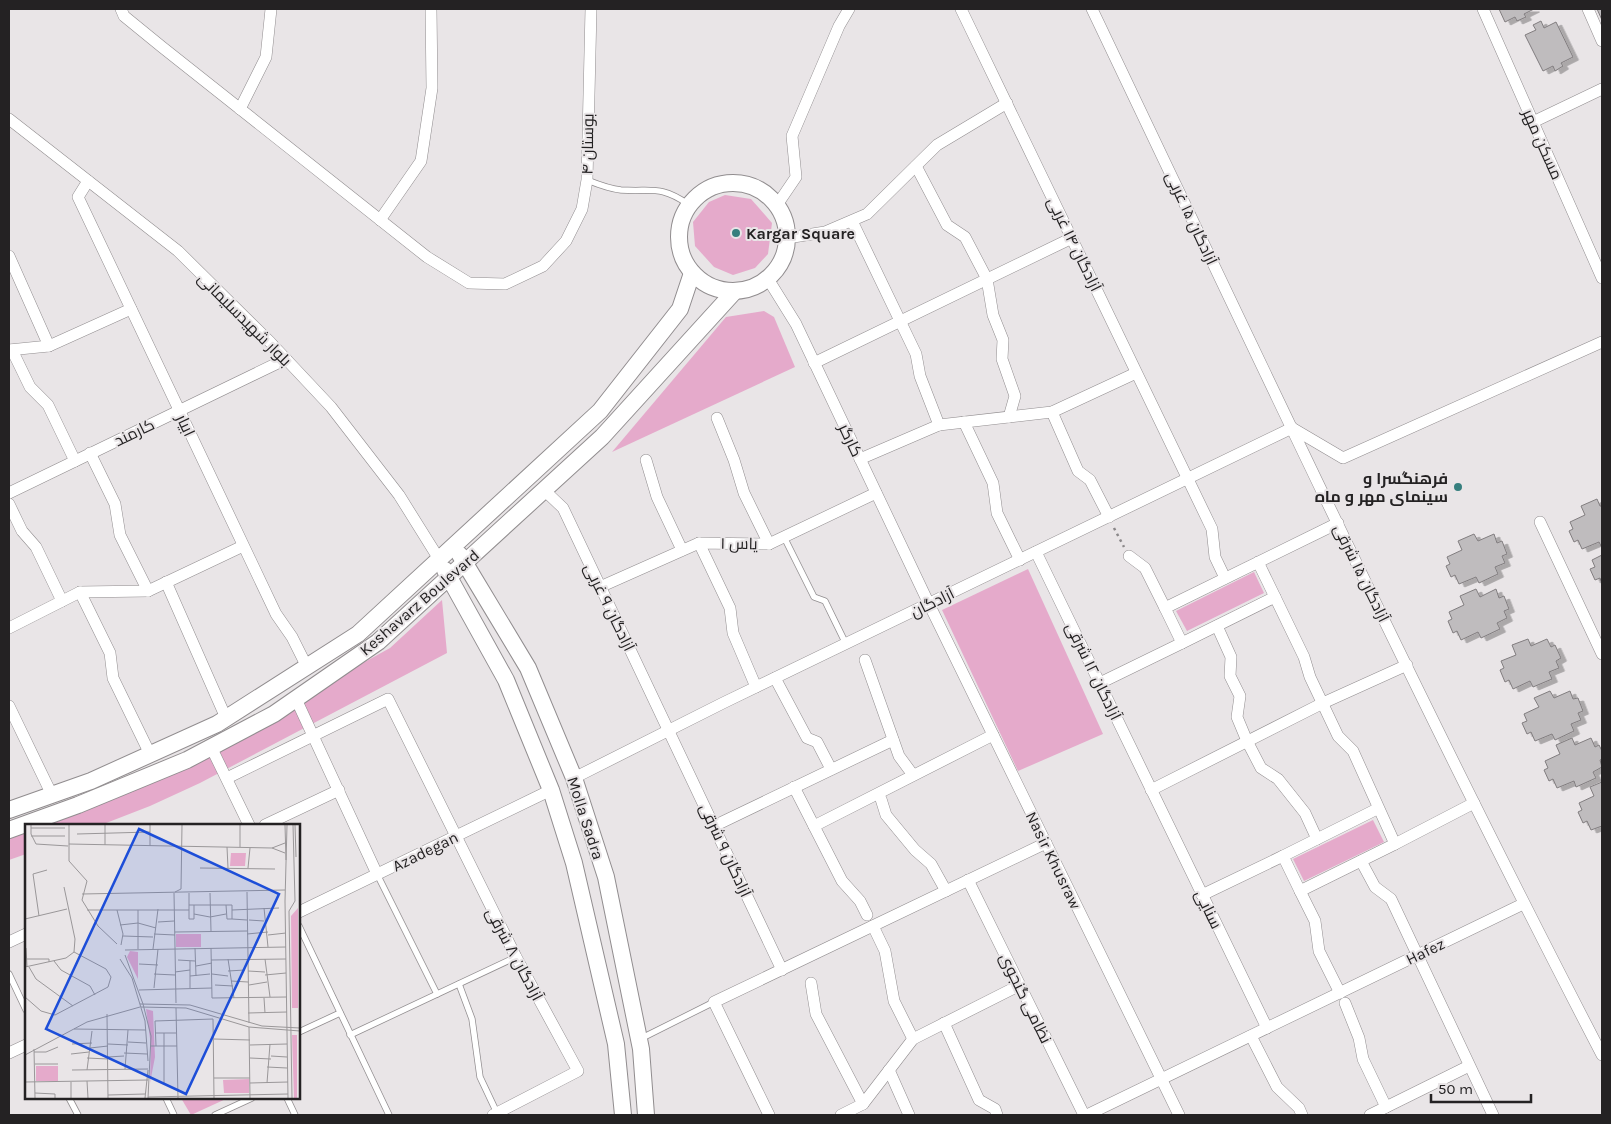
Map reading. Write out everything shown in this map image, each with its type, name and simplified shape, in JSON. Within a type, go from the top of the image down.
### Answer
[{"type":"main road","points":[[737,182],[755,186],[770,196],[777,206],[782,211],[787,229],[787,247],[780,265],[768,279],[752,288],[734,292],[712,286],[692,273],[682,258],[678,240],[680,221],[688,204],[702,191],[718,183],[737,182]]},
{"type":"main road","name":"Keshavarz Boulevard","points":[[9,810],[91,781],[226,718],[358,634],[600,411],[680,309],[692,273]]},
{"type":"main road","name":"Keshavarz Boulevard","points":[[26,824],[78,806],[187,760],[274,714],[378,642],[602,437],[734,292]]},
{"type":"main road","name":"Molla Sadra","points":[[454,546],[528,668],[574,778],[606,877],[639,1039],[646,1115]]},
{"type":"main road","name":"Molla Sadra","points":[[439,559],[506,680],[551,790],[574,863],[616,1044],[622,1115]]},
{"type":"main road","name":"Keshavarz Boulevard","points":[[9,830],[25,824]]},
{"type":"street","points":[[121,9],[124,16],[380,220],[421,161],[432,88],[431,9]]},
{"type":"street","points":[[240,109],[266,56],[271,9]]},
{"type":"street","name":"بوستان ۴","points":[[380,220],[427,257],[469,283],[505,284],[543,266],[566,241],[582,209],[587,180],[591,9]]},
{"type":"street","points":[[777,206],[796,178],[792,136],[839,26],[849,9]]},
{"type":"street","name":"آزادگان ۱۴ غربی","points":[[961,9],[1212,529],[1215,557],[1226,578]]},
{"type":"street","name":"آزادگان ۱۵ غربی","points":[[1092,9],[1292,428]]},
{"type":"street","name":"مسکن مهر","points":[[1483,9],[1602,278]]},
{"type":"street","points":[[1588,9],[1602,41]]},
{"type":"street","points":[[1533,122],[1602,89]]},
{"type":"street","points":[[787,238],[824,232],[867,214],[937,145],[1007,102]]},
{"type":"street","name":"بلوار شهیدسلیمانی","points":[[9,119],[178,251],[286,359],[330,407],[393,488],[439,559]]},
{"type":"street","points":[[916,166],[947,224],[965,237],[987,279],[992,315],[1003,340],[1002,359],[1015,396],[1009,417]]},
{"type":"street","name":"ابیار","points":[[88,181],[78,198],[276,614],[292,637],[307,667]]},
{"type":"street","points":[[852,221],[916,354],[920,376],[938,425]]},
{"type":"street","points":[[814,363],[1072,238]]},
{"type":"street","points":[[9,256],[49,346]]},
{"type":"street","name":"کارگر","points":[[768,279],[796,324],[929,604]]},
{"type":"street","points":[[75,461],[48,405],[30,386],[10,350],[49,346],[131,309]]},
{"type":"street","points":[[1292,428],[1343,458],[1602,342]]},
{"type":"street","name":"کارمند","points":[[9,493],[286,359]]},
{"type":"street","points":[[860,459],[938,425],[1052,412],[1136,373]]},
{"type":"street","points":[[1052,412],[1078,471],[1090,480],[1109,517]]},
{"type":"street","points":[[717,418],[734,460],[744,494],[769,544]]},
{"type":"street","points":[[964,422],[993,483],[997,513],[1020,560]]},
{"type":"street","name":"آزادگان","points":[[574,778],[756,687],[1292,428]]},
{"type":"street","name":"آزادگان ۱۵ شرقی","points":[[1292,428],[1407,665]]},
{"type":"street","points":[[90,453],[115,504],[120,535],[148,591]]},
{"type":"street","points":[[646,460],[657,497],[682,550]]},
{"type":"street","name":"آزادگان ۹ غربی","points":[[544,490],[563,508],[669,730]]},
{"type":"street","name":"یاس ۱","points":[[600,587],[699,543],[769,544],[876,493]]},
{"type":"street","points":[[9,504],[22,530],[36,547],[62,601]]},
{"type":"street","points":[[1540,522],[1602,654]]},
{"type":"street","points":[[1165,608],[1338,523]]},
{"type":"street","points":[[699,543],[730,608],[733,633],[756,687]]},
{"type":"street","points":[[9,628],[80,592],[148,591],[243,546]]},
{"type":"street","name":"آزادگان ۱۲ شرقی","points":[[1036,552],[1151,790]]},
{"type":"street","points":[[1129,556],[1144,568],[1182,643]]},
{"type":"street","points":[[1258,562],[1304,657],[1310,677],[1338,736],[1353,751],[1394,844]]},
{"type":"street","points":[[166,582],[226,718]]},
{"type":"street","points":[[80,592],[110,653],[113,678],[150,754]]},
{"type":"street","points":[[1100,683],[1275,597]]},
{"type":"street","name":"Nasir Khusraw","points":[[929,604],[1179,1115]]},
{"type":"street","points":[[1216,626],[1231,657],[1230,676],[1240,696],[1237,717],[1247,741],[1261,768],[1278,779],[1305,813],[1317,839]]},
{"type":"street","points":[[865,660],[899,756],[913,776]]},
{"type":"street","points":[[1151,790],[1247,741],[1407,665],[1523,904],[1602,1055]]},
{"type":"street","points":[[775,678],[807,738],[817,742],[831,769]]},
{"type":"street","points":[[296,699],[377,874]]},
{"type":"street","name":"آزادگان ۸ شرقی","points":[[314,736],[388,699],[454,836],[516,958],[578,1071],[495,1114]]},
{"type":"street","points":[[9,706],[52,795]]},
{"type":"street","name":"آزادگان ۹ شرقی","points":[[669,730],[782,970]]},
{"type":"street","points":[[814,826],[993,735]]},
{"type":"street","points":[[226,778],[314,736]]},
{"type":"street","points":[[714,826],[893,740]]},
{"type":"street","points":[[211,747],[249,824]]},
{"type":"street","points":[[794,787],[842,881],[860,901],[867,915]]},
{"type":"street","points":[[267,824],[339,790]]},
{"type":"street","name":"Azadegan","points":[[300,912],[551,790]]},
{"type":"street","name":"سنایی","points":[[1151,790],[1267,1028]]},
{"type":"street","points":[[881,799],[886,815],[914,850],[931,864],[946,891]]},
{"type":"street","points":[[1300,891],[1474,803]]},
{"type":"street","points":[[1202,895],[1377,809]]},
{"type":"street","points":[[769,1115],[714,1002],[1046,843]]},
{"type":"street","points":[[1283,856],[1315,921],[1319,951],[1343,998],[1359,1038],[1363,1059],[1386,1107]]},
{"type":"street","points":[[1361,860],[1375,887],[1391,899],[1493,1115]]},
{"type":"street","name":"نظامی گنجوی","points":[[968,880],[1085,1115]]},
{"type":"street","name":"Hafez","points":[[1085,1115],[1267,1028],[1343,998],[1417,955],[1523,904]]},
{"type":"street","points":[[874,926],[885,951],[894,1001],[913,1039]]},
{"type":"street","points":[[9,942],[25,934]]},
{"type":"street","points":[[811,983],[816,1014],[862,1104]]},
{"type":"street","points":[[841,1115],[862,1104],[913,1039],[1020,985]]},
{"type":"street","points":[[944,1023],[979,1100],[995,1109],[997,1115]]},
{"type":"street","points":[[1251,1036],[1277,1087],[1299,1108],[1302,1115]]},
{"type":"street","points":[[9,1053],[25,1045]]},
{"type":"street","points":[[1370,1115],[1469,1066]]},
{"type":"street","points":[[889,1070],[908,1115]]},
{"type":"lane","points":[[587,180],[619,190],[652,189],[670,192],[688,204]]},
{"type":"lane","points":[[784,537],[814,597],[825,601],[846,644]]},
{"type":"lane","points":[[377,874],[437,994]]},
{"type":"lane","points":[[300,928],[389,1115]]},
{"type":"lane","points":[[350,1035],[516,958]]},
{"type":"lane","points":[[9,974],[25,1008]]},
{"type":"lane","points":[[459,984],[472,1019],[480,1077],[495,1114]]},
{"type":"lane","points":[[639,1039],[714,1002]]},
{"type":"lane","points":[[300,1032],[340,1012]]},
{"type":"lane","points":[[70,1099],[78,1115]]},
{"type":"lane","points":[[166,1099],[174,1115]]},
{"type":"lane","points":[[217,1115],[250,1099]]},
{"type":"lane","points":[[287,1099],[295,1115]]},
{"type":"path","points":[[1109,517],[1129,556]]},
{"type":"shaded area","points":[[725,195],[751,199],[772,223],[768,254],[755,268],[733,275],[714,267],[695,246],[693,222],[709,202]]},
{"type":"shaded area","points":[[764,311],[774,317],[795,367],[612,452],[726,317]]},
{"type":"shaded area","points":[[1028,569],[1103,734],[1018,771],[942,610]]},
{"type":"shaded area","points":[[1254,572],[1264,593],[1187,631],[1176,611]]},
{"type":"shaded area","points":[[442,600],[447,653],[200,783],[150,806],[104,824],[41,824],[211,747],[390,648]]},
{"type":"shaded area","points":[[1373,820],[1384,842],[1304,881],[1293,859]]},
{"type":"shaded area","points":[[25,831],[25,854],[9,860],[9,839]]},
{"type":"shaded area","points":[[182,1099],[226,1099],[191,1115]]},
{"type":"building","points":[[1499,9],[1534,9],[1524,14],[1526,17],[1517,21],[1515,17],[1505,22]]},
{"type":"building","points":[[1597,9],[1602,9],[1602,20]]},
{"type":"building","points":[[1541,21],[1544,28],[1556,22],[1573,57],[1561,63],[1563,66],[1555,71],[1553,66],[1543,71],[1525,35],[1536,30],[1533,25]]},
{"type":"building","points":[[1597,499],[1600,506],[1602,506],[1602,548],[1599,542],[1582,549],[1578,540],[1574,542],[1569,531],[1573,529],[1570,522],[1585,515],[1581,506]]},
{"type":"building","points":[[1474,534],[1478,541],[1494,534],[1497,543],[1502,541],[1507,554],[1502,556],[1505,563],[1495,567],[1498,574],[1479,583],[1476,577],[1459,584],[1455,575],[1451,577],[1446,566],[1450,564],[1447,557],[1462,550],[1458,541]]},
{"type":"building","points":[[1602,555],[1602,584],[1600,578],[1595,580],[1590,569],[1595,567],[1592,560]]},
{"type":"building","points":[[1476,589],[1480,597],[1496,589],[1499,598],[1504,596],[1509,609],[1504,611],[1507,618],[1497,623],[1500,629],[1481,638],[1478,632],[1461,640],[1457,631],[1453,633],[1448,621],[1452,619],[1449,612],[1464,605],[1460,596]]},
{"type":"building","points":[[1528,639],[1531,646],[1547,639],[1551,647],[1555,645],[1561,658],[1556,661],[1559,668],[1549,672],[1552,679],[1533,687],[1530,681],[1513,689],[1509,680],[1505,682],[1500,670],[1504,668],[1501,661],[1516,655],[1512,645]]},
{"type":"building","points":[[1550,691],[1554,698],[1570,691],[1573,699],[1578,698],[1583,711],[1578,713],[1581,720],[1571,724],[1574,731],[1555,740],[1552,734],[1535,741],[1531,732],[1527,734],[1522,723],[1527,721],[1524,714],[1539,707],[1534,698]]},
{"type":"building","points":[[1572,738],[1575,745],[1591,738],[1595,747],[1599,745],[1602,751],[1602,759],[1600,760],[1602,767],[1593,772],[1596,778],[1576,787],[1574,781],[1557,788],[1553,779],[1549,781],[1544,770],[1548,768],[1545,761],[1560,754],[1556,745]]},
{"type":"building","points":[[1602,782],[1602,826],[1591,830],[1587,821],[1583,823],[1578,812],[1582,810],[1579,803],[1594,796],[1590,787]]},
{"type":"place","name":"Kargar Square","points":[[736,233]]},
{"type":"place","name":"فرهنگسرا و سینمای مهر و ماه","points":[[1458,487]]}]
